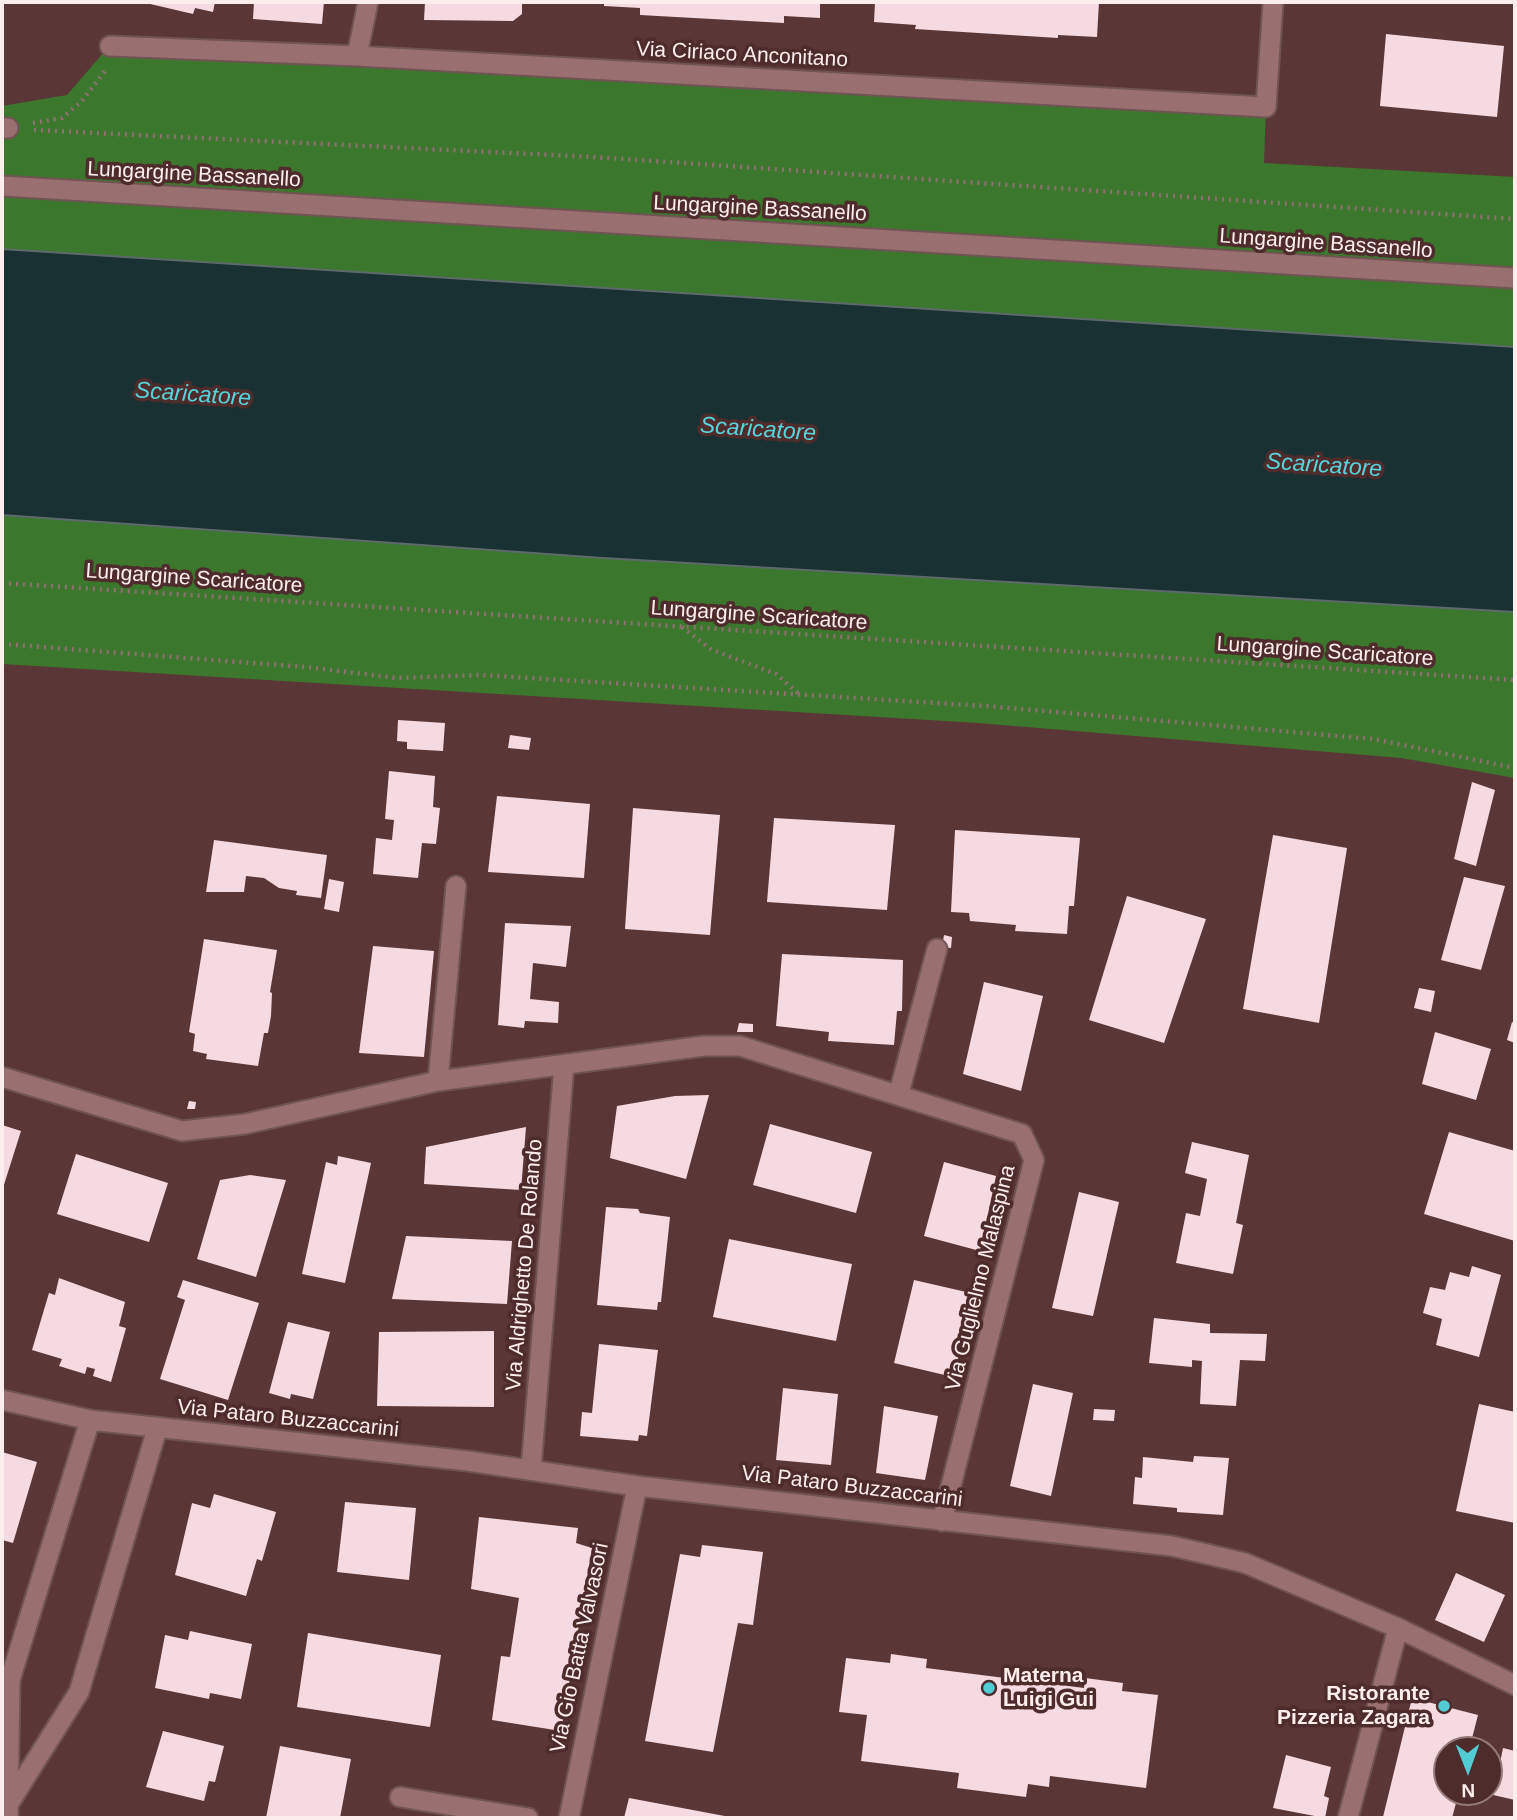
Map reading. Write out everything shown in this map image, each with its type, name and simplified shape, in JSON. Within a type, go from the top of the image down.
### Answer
[{"type":"street","points":[[357,56],[368,2]]},
{"type":"street","name":"Via Ciriaco Anconitano","points":[[110,46],[357,56],[1266,107],[1273,2]]},
{"type":"street","name":"Lungargine Bassanello","points":[[2,186],[1515,278]]},
{"type":"street","points":[[438,1081],[456,886]]},
{"type":"street","points":[[899,1093],[937,949]]},
{"type":"street","name":"Via Guglielmo Malaspina","points":[[2,1077],[182,1131],[245,1124],[438,1081],[704,1046],[740,1046],[899,1093],[1022,1134],[1034,1160],[942,1521]]},
{"type":"street","name":"Via Aldrighetto De Rolando","points":[[531,1469],[564,1065]]},
{"type":"street","name":"Via Pataro Buzzaccarini","points":[[2,1401],[89,1420],[157,1429],[531,1469],[637,1486],[1172,1546],[1245,1563],[1398,1628],[1515,1685]]},
{"type":"street","name":"Via Pataro Buzzaccarini","points":[[9,1809],[6,1703],[10,1680],[89,1420]]},
{"type":"street","name":"Via Pataro Buzzaccarini","points":[[9,1809],[79,1692],[157,1429]]},
{"type":"street","name":"Via Gio Batta Valvasori","points":[[569,1818],[637,1486]]},
{"type":"street","points":[[1349,1818],[1398,1628]]},
{"type":"street","points":[[400,1797],[528,1818]]},
{"type":"path","points":[[5,128],[62,117],[81,102],[104,72],[110,46]]},
{"type":"path","points":[[5,128],[594,157],[1515,219]]},
{"type":"path","name":"Lungargine Scaricatore","points":[[2,583],[1515,680]]},
{"type":"path","points":[[682,627],[712,650],[776,674],[801,696]]},
{"type":"path","points":[[2,644],[259,664],[397,678],[481,674],[986,706],[1374,739],[1515,768]]},
{"type":"green space","points":[[105,51],[1266,108],[1264,163],[1515,177],[1515,778],[1401,758],[978,723],[2,664],[2,106],[67,95]]},
{"type":"water","name":"Scaricatore","points":[[2,249],[1515,347],[1515,612],[603,558],[2,515]]},
{"type":"building","points":[[215,2],[213,12],[195,8],[193,14],[146,3]]},
{"type":"building","points":[[254,2],[324,2],[322,24],[253,19]]},
{"type":"building","points":[[425,2],[522,2],[522,14],[513,21],[424,20]]},
{"type":"building","points":[[604,2],[820,2],[820,18],[784,16],[784,23],[640,15],[640,8],[604,6]]},
{"type":"building","points":[[875,2],[1099,2],[1097,37],[1058,35],[1058,38],[915,29],[916,25],[874,22]]},
{"type":"building","points":[[1386,34],[1504,46],[1497,117],[1380,106]]},
{"type":"building","points":[[398,720],[445,723],[443,751],[407,749],[407,742],[397,741]]},
{"type":"building","points":[[510,735],[531,738],[529,750],[508,748]]},
{"type":"building","points":[[389,771],[435,776],[433,807],[440,808],[436,844],[422,843],[418,878],[373,874],[376,838],[392,840],[394,820],[385,819]]},
{"type":"building","points":[[1472,782],[1495,790],[1476,866],[1454,859]]},
{"type":"building","points":[[497,796],[590,804],[584,878],[488,872]]},
{"type":"building","points":[[633,808],[720,815],[710,935],[625,929]]},
{"type":"building","points":[[774,818],[895,825],[887,910],[767,902]]},
{"type":"building","points":[[955,830],[1080,838],[1074,906],[1069,906],[1067,934],[1015,931],[1016,925],[970,921],[969,913],[951,912]]},
{"type":"building","points":[[1273,835],[1347,848],[1319,1023],[1243,1009]]},
{"type":"building","points":[[214,840],[327,855],[321,898],[296,895],[297,891],[279,888],[264,878],[246,876],[244,892],[206,892]]},
{"type":"building","points":[[1464,877],[1505,886],[1481,970],[1441,960]]},
{"type":"building","points":[[329,879],[344,882],[339,912],[324,909]]},
{"type":"building","points":[[1127,896],[1206,919],[1164,1043],[1089,1020]]},
{"type":"building","points":[[505,923],[571,926],[566,967],[533,963],[530,999],[559,1002],[558,1023],[525,1021],[524,1028],[498,1025]]},
{"type":"building","points":[[944,935],[952,937],[951,948],[942,947]]},
{"type":"building","points":[[204,939],[277,950],[270,992],[271,1016],[268,1033],[264,1033],[258,1066],[206,1059],[207,1054],[193,1051],[195,1034],[189,1032]]},
{"type":"building","points":[[373,946],[434,951],[424,1057],[359,1053]]},
{"type":"building","points":[[782,954],[903,960],[902,1011],[897,1011],[894,1045],[828,1041],[829,1032],[776,1026]]},
{"type":"building","points":[[984,982],[1043,996],[1021,1091],[963,1074]]},
{"type":"building","points":[[1419,988],[1435,991],[1431,1012],[1414,1008]]},
{"type":"building","points":[[1512,1022],[1515,1023],[1515,1043],[1507,1040]]},
{"type":"building","points":[[739,1023],[753,1024],[753,1032],[737,1032]]},
{"type":"building","points":[[1435,1032],[1491,1049],[1476,1100],[1422,1084]]},
{"type":"building","points":[[709,1095],[686,1179],[610,1158],[617,1106],[675,1096]]},
{"type":"building","points":[[189,1101],[196,1102],[195,1109],[187,1109]]},
{"type":"building","points":[[770,1124],[872,1152],[856,1213],[753,1185]]},
{"type":"building","points":[[2,1125],[21,1131],[2,1191]]},
{"type":"building","points":[[526,1127],[521,1190],[424,1184],[426,1147]]},
{"type":"building","points":[[1449,1132],[1515,1151],[1515,1241],[1424,1214]]},
{"type":"building","points":[[1192,1142],[1249,1155],[1236,1223],[1243,1225],[1233,1274],[1176,1263],[1186,1213],[1200,1216],[1207,1179],[1185,1173]]},
{"type":"building","points":[[76,1154],[168,1183],[149,1242],[57,1214]]},
{"type":"building","points":[[338,1156],[371,1163],[345,1283],[302,1274],[326,1162],[337,1165]]},
{"type":"building","points":[[944,1162],[996,1176],[980,1251],[924,1236]]},
{"type":"building","points":[[250,1175],[286,1180],[256,1277],[197,1259],[220,1180]]},
{"type":"building","points":[[1079,1192],[1119,1202],[1093,1316],[1052,1308]]},
{"type":"building","points":[[606,1207],[638,1209],[640,1213],[670,1217],[661,1302],[658,1302],[657,1310],[597,1305]]},
{"type":"building","points":[[406,1236],[512,1241],[507,1304],[392,1299]]},
{"type":"building","points":[[729,1239],[852,1264],[836,1341],[713,1317]]},
{"type":"building","points":[[1472,1266],[1501,1275],[1479,1357],[1436,1345],[1442,1319],[1423,1313],[1430,1287],[1445,1290],[1450,1272],[1469,1277]]},
{"type":"building","points":[[59,1278],[125,1302],[119,1326],[126,1328],[111,1382],[93,1376],[95,1369],[87,1367],[85,1374],[59,1366],[62,1359],[32,1350],[49,1293],[55,1295]]},
{"type":"building","points":[[183,1280],[259,1303],[228,1400],[160,1379],[185,1300],[177,1297]]},
{"type":"building","points":[[914,1280],[975,1294],[953,1377],[894,1363]]},
{"type":"building","points":[[1154,1318],[1210,1324],[1210,1333],[1267,1334],[1265,1361],[1240,1360],[1236,1406],[1200,1404],[1202,1361],[1192,1360],[1192,1367],[1149,1363]]},
{"type":"building","points":[[288,1322],[330,1332],[313,1399],[291,1394],[290,1399],[269,1393]]},
{"type":"building","points":[[494,1331],[494,1407],[377,1406],[379,1332]]},
{"type":"building","points":[[599,1344],[658,1350],[647,1436],[639,1435],[638,1441],[580,1436],[582,1412],[592,1413]]},
{"type":"building","points":[[1033,1384],[1073,1393],[1051,1496],[1010,1486]]},
{"type":"building","points":[[783,1388],[838,1394],[831,1465],[776,1460]]},
{"type":"building","points":[[1479,1404],[1515,1412],[1515,1523],[1456,1511]]},
{"type":"building","points":[[884,1406],[938,1416],[925,1480],[876,1473]]},
{"type":"building","points":[[1094,1409],[1115,1410],[1114,1421],[1093,1420]]},
{"type":"building","points":[[2,1452],[37,1462],[13,1543],[2,1540]]},
{"type":"building","points":[[1194,1456],[1229,1458],[1223,1515],[1177,1512],[1177,1508],[1133,1504],[1135,1477],[1142,1478],[1143,1457],[1193,1462]]},
{"type":"building","points":[[214,1494],[276,1512],[262,1561],[257,1559],[246,1596],[175,1575],[192,1503],[210,1508]]},
{"type":"building","points":[[345,1502],[416,1508],[409,1580],[337,1572]]},
{"type":"building","points":[[479,1517],[578,1528],[576,1543],[592,1548],[561,1731],[492,1720],[501,1656],[510,1657],[519,1598],[471,1589]]},
{"type":"building","points":[[702,1545],[763,1552],[753,1625],[738,1623],[713,1752],[645,1741],[680,1554],[700,1557]]},
{"type":"building","points":[[1456,1573],[1505,1595],[1484,1642],[1435,1620]]},
{"type":"building","points":[[190,1631],[252,1644],[241,1699],[210,1693],[209,1699],[155,1688],[165,1635],[188,1640]]},
{"type":"building","points":[[308,1633],[441,1655],[430,1727],[297,1707]]},
{"type":"building","points":[[891,1654],[927,1659],[926,1668],[1084,1688],[1085,1678],[1123,1683],[1122,1691],[1158,1695],[1146,1788],[1050,1776],[1049,1787],[1028,1784],[1026,1797],[957,1788],[959,1773],[861,1761],[867,1715],[839,1712],[846,1658],[890,1663]]},
{"type":"building","points":[[1412,1698],[1478,1715],[1473,1736],[1433,1736],[1433,1806],[1455,1806],[1452,1818],[1383,1817]]},
{"type":"building","points":[[163,1731],[224,1746],[215,1782],[209,1781],[204,1801],[146,1787]]},
{"type":"building","points":[[280,1746],[351,1759],[340,1818],[266,1818]]},
{"type":"building","points":[[1503,1748],[1515,1751],[1515,1800],[1503,1797]]},
{"type":"building","points":[[1286,1755],[1331,1767],[1324,1796],[1329,1798],[1325,1818],[1273,1808]]},
{"type":"building","points":[[629,1798],[730,1817],[730,1818],[624,1818]]},
{"type":"place","name":"Materna Luigi Gui","points":[[989,1688]]},
{"type":"place","name":"Ristorante Pizzeria Zagara","points":[[1444,1706]]}]
